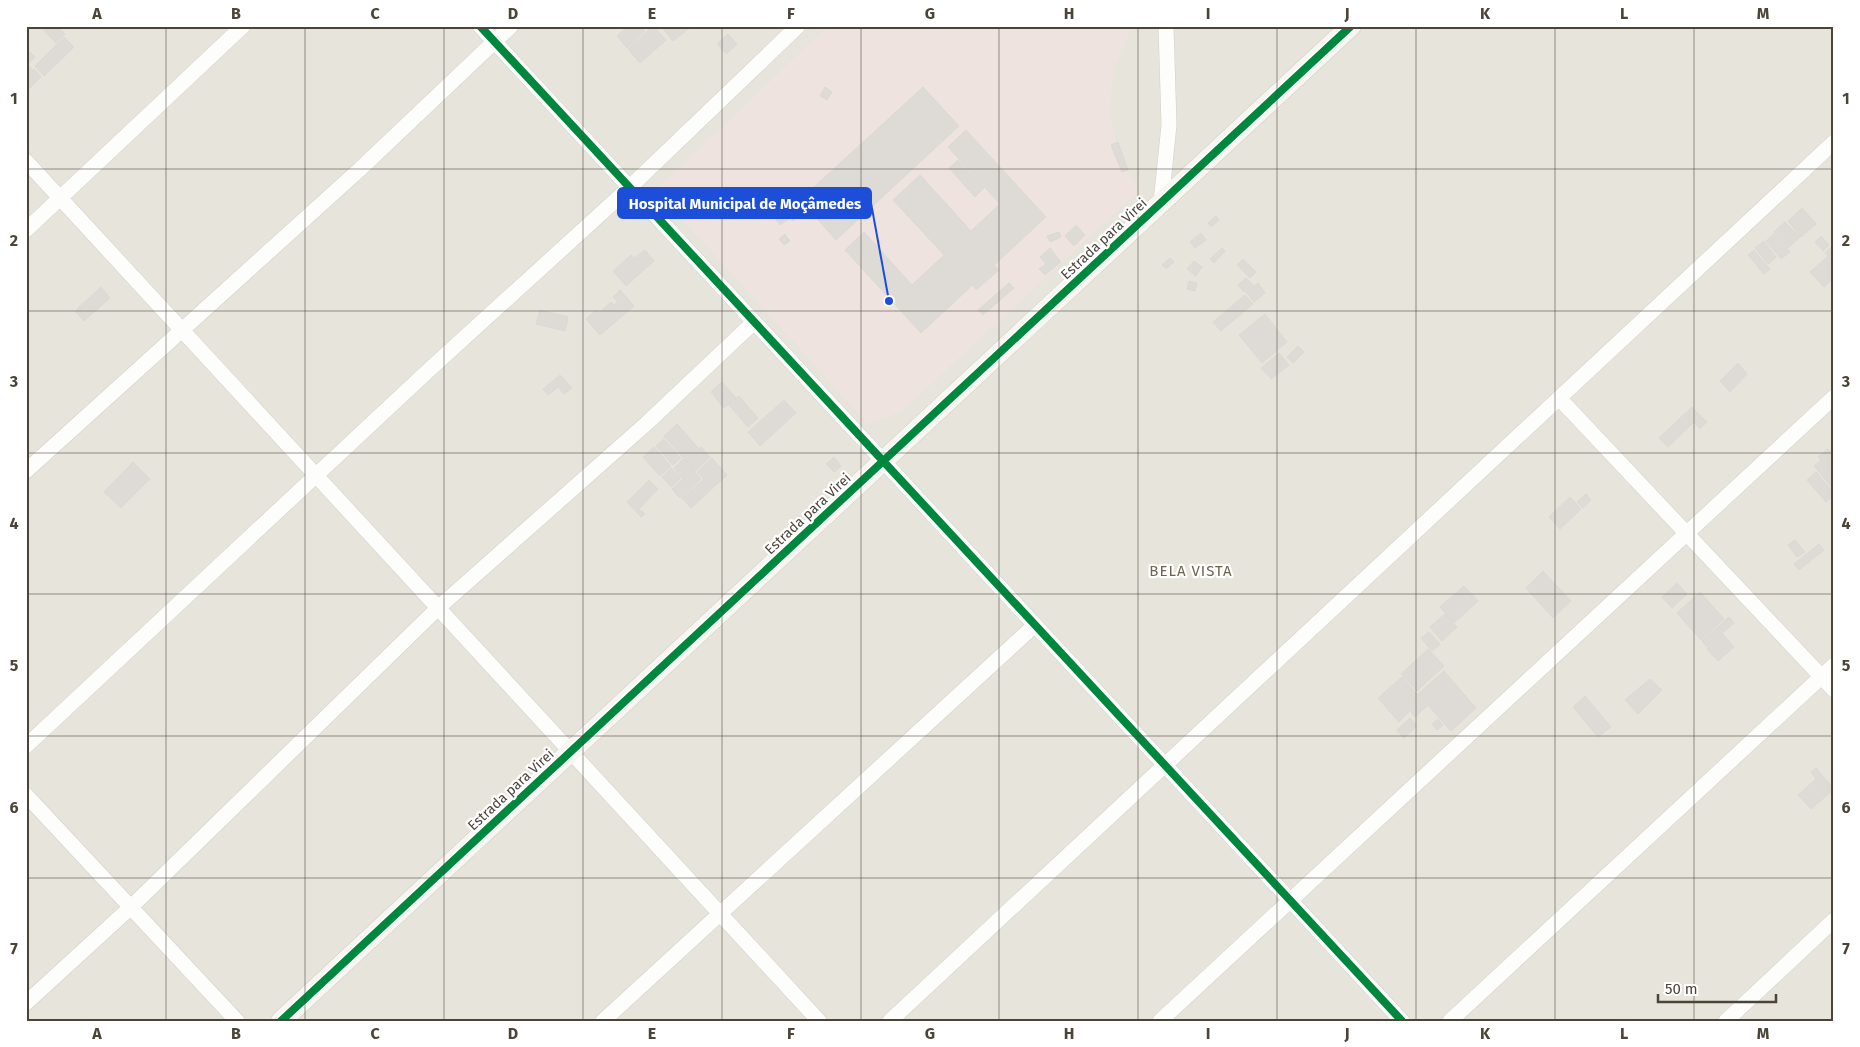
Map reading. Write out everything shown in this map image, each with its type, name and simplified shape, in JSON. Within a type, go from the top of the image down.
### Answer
[{"type":"street","points":[[26,230],[243,26]]},
{"type":"street","points":[[480,26],[1402,1021]]},
{"type":"street","points":[[26,471],[359,170],[511,26]]},
{"type":"street","points":[[26,746],[316,475],[629,188],[798,26]]},
{"type":"street","points":[[1161,203],[1168,125],[1166,26]]},
{"type":"street","name":"Estrada para Virei","points":[[281,1021],[1351,26]]},
{"type":"street","points":[[890,1021],[1834,142]]},
{"type":"street","points":[[26,161],[819,1021]]},
{"type":"street","points":[[26,1003],[131,907],[438,608],[647,424],[754,322]]},
{"type":"street","points":[[1160,1021],[1834,397]]},
{"type":"street","points":[[1559,398],[1834,690]]},
{"type":"street","points":[[603,1021],[1035,625]]},
{"type":"street","points":[[1450,1021],[1834,665]]},
{"type":"street","points":[[26,795],[237,1021]]},
{"type":"street","points":[[1726,1021],[1834,920]]},
{"type":"shaded area","points":[[26,26],[1834,26],[1834,1021],[26,1021]]},
{"type":"shaded area","points":[[828,26],[1132,26],[1114,68],[1109,114],[1122,160],[1139,191],[902,411],[868,424],[656,190]]},
{"type":"building","points":[[40,26],[57,26],[65,34],[56,43]]},
{"type":"building","points":[[628,26],[640,26],[645,31],[627,48],[617,36]]},
{"type":"building","points":[[653,26],[666,40],[640,63],[628,49]]},
{"type":"building","points":[[661,26],[692,26],[673,41]]},
{"type":"building","points":[[728,34],[737,44],[726,54],[717,44]]},
{"type":"building","points":[[64,37],[74,47],[44,76],[35,66]]},
{"type":"building","points":[[26,48],[35,57],[28,64],[26,61]]},
{"type":"building","points":[[26,64],[32,69],[27,75],[26,74]]},
{"type":"building","points":[[34,69],[41,77],[26,92],[26,77]]},
{"type":"building","points":[[825,87],[832,92],[827,100],[820,96]]},
{"type":"building","points":[[923,87],[959,126],[836,240],[800,200]]},
{"type":"building","points":[[966,130],[1046,217],[921,333],[845,250],[864,232],[912,285],[944,255],[893,200],[920,175],[971,231],[1000,204],[948,147]]},
{"type":"building","points":[[1118,142],[1128,170],[1122,172],[1111,145]]},
{"type":"building","points":[[958,160],[984,188],[975,197],[949,168]]},
{"type":"building","points":[[777,203],[785,214],[791,209],[797,217],[793,221],[790,218],[780,225],[769,210]]},
{"type":"building","points":[[1802,208],[1816,224],[1801,237],[1788,221]]},
{"type":"building","points":[[1216,216],[1219,220],[1211,227],[1208,223]]},
{"type":"building","points":[[1785,222],[1800,237],[1788,248],[1774,232]]},
{"type":"building","points":[[1076,225],[1085,235],[1074,246],[1065,236]]},
{"type":"building","points":[[1059,232],[1061,237],[1050,242],[1047,236]]},
{"type":"building","points":[[1201,233],[1206,240],[1195,248],[1190,242]]},
{"type":"building","points":[[785,234],[790,241],[784,245],[779,239]]},
{"type":"building","points":[[1774,234],[1790,252],[1781,259],[1766,241]]},
{"type":"building","points":[[1821,236],[1829,245],[1823,251],[1815,242]]},
{"type":"building","points":[[1764,241],[1776,257],[1768,264],[1755,248]]},
{"type":"building","points":[[1832,246],[1834,248],[1834,278],[1824,287],[1810,272],[1828,256],[1825,253]]},
{"type":"building","points":[[1050,248],[1061,262],[1045,275],[1039,269],[1046,264],[1040,257]]},
{"type":"building","points":[[1222,248],[1225,251],[1214,263],[1210,259]]},
{"type":"building","points":[[645,250],[654,261],[626,286],[613,271],[631,255],[634,258]]},
{"type":"building","points":[[1754,250],[1770,269],[1764,274],[1748,255]]},
{"type":"building","points":[[1170,258],[1174,262],[1166,269],[1162,265]]},
{"type":"building","points":[[1243,259],[1256,272],[1250,278],[1237,265]]},
{"type":"building","points":[[1194,261],[1202,267],[1196,276],[1187,269]]},
{"type":"building","points":[[995,266],[999,270],[976,290],[973,285]]},
{"type":"building","points":[[1246,278],[1253,285],[1244,292],[1238,285]]},
{"type":"building","points":[[1189,281],[1197,283],[1195,291],[1187,289]]},
{"type":"building","points":[[1009,283],[1014,288],[983,315],[978,310]]},
{"type":"building","points":[[1258,283],[1265,293],[1254,302],[1246,292]]},
{"type":"building","points":[[101,287],[110,298],[84,321],[75,311]]},
{"type":"building","points":[[620,290],[634,306],[600,335],[586,319],[596,310],[599,313],[611,302],[614,305],[618,302],[613,297]]},
{"type":"building","points":[[1245,295],[1253,304],[1221,331],[1213,322]]},
{"type":"building","points":[[540,310],[568,317],[565,331],[536,324]]},
{"type":"building","points":[[1265,314],[1287,342],[1262,363],[1239,335]]},
{"type":"building","points":[[1298,346],[1304,352],[1293,363],[1287,357]]},
{"type":"building","points":[[1279,353],[1289,365],[1271,379],[1261,368]]},
{"type":"building","points":[[1738,363],[1747,374],[1730,392],[1720,381]]},
{"type":"building","points":[[560,375],[572,388],[564,394],[558,387],[548,395],[543,389]]},
{"type":"building","points":[[722,382],[736,398],[724,408],[711,392]]},
{"type":"building","points":[[739,396],[758,418],[748,427],[729,405]]},
{"type":"building","points":[[784,400],[796,413],[760,446],[748,432]]},
{"type":"building","points":[[1692,407],[1707,422],[1700,429],[1694,422],[1668,447],[1659,438]]},
{"type":"building","points":[[677,424],[699,449],[701,447],[710,457],[695,471],[664,436]]},
{"type":"building","points":[[664,439],[681,458],[673,465],[656,446]]},
{"type":"building","points":[[654,447],[671,466],[660,476],[643,457]]},
{"type":"building","points":[[1828,449],[1834,455],[1834,490],[1814,466],[1821,460],[1818,457]]},
{"type":"building","points":[[834,457],[841,466],[834,472],[826,464]]},
{"type":"building","points":[[712,458],[727,475],[691,508],[682,498],[704,479],[697,472]]},
{"type":"building","points":[[683,459],[701,479],[680,498],[672,489],[683,479],[674,468]]},
{"type":"building","points":[[133,462],[150,479],[121,508],[104,492]]},
{"type":"building","points":[[671,468],[681,478],[671,487],[662,477]]},
{"type":"building","points":[[1816,472],[1834,493],[1826,502],[1807,480]]},
{"type":"building","points":[[649,480],[658,489],[639,509],[645,514],[641,517],[627,502]]},
{"type":"building","points":[[1586,494],[1591,500],[1583,508],[1577,502]]},
{"type":"building","points":[[1570,497],[1581,509],[1560,529],[1549,517]]},
{"type":"building","points":[[1795,540],[1805,552],[1797,557],[1788,545]]},
{"type":"building","points":[[1819,544],[1824,550],[1799,570],[1794,564]]},
{"type":"building","points":[[1543,571],[1571,601],[1553,618],[1526,588]]},
{"type":"building","points":[[1677,583],[1687,594],[1672,608],[1662,597]]},
{"type":"building","points":[[1464,586],[1478,601],[1454,623],[1440,607]]},
{"type":"building","points":[[1700,592],[1724,619],[1701,640],[1677,613]]},
{"type":"building","points":[[1445,614],[1457,627],[1442,641],[1430,627]]},
{"type":"building","points":[[1729,617],[1734,623],[1707,647],[1702,641]]},
{"type":"building","points":[[1429,632],[1440,644],[1432,651],[1421,638]]},
{"type":"building","points":[[1723,634],[1734,647],[1718,661],[1707,649]]},
{"type":"building","points":[[1428,649],[1444,666],[1417,691],[1401,674]]},
{"type":"building","points":[[1444,671],[1476,708],[1451,731],[1418,694]]},
{"type":"building","points":[[1402,677],[1427,706],[1415,717],[1410,711],[1399,722],[1378,698]]},
{"type":"building","points":[[1650,679],[1662,690],[1638,714],[1625,700]]},
{"type":"building","points":[[1585,696],[1611,727],[1598,737],[1573,707]]},
{"type":"building","points":[[1410,718],[1417,726],[1404,738],[1397,730]]},
{"type":"building","points":[[1438,719],[1443,725],[1437,730],[1432,724]]},
{"type":"building","points":[[1816,768],[1834,789],[1811,809],[1798,795],[1816,779],[1811,772]]},
{"type":"cycle path","points":[[480,26],[1402,1021]]},
{"type":"cycle path","points":[[281,1021],[1351,26]]},
{"type":"place","name":"Hospital Municipal de Moçâmedes","points":[[889,301]]},
{"type":"district","name":"BELA VISTA","points":[[1191,571]]}]
